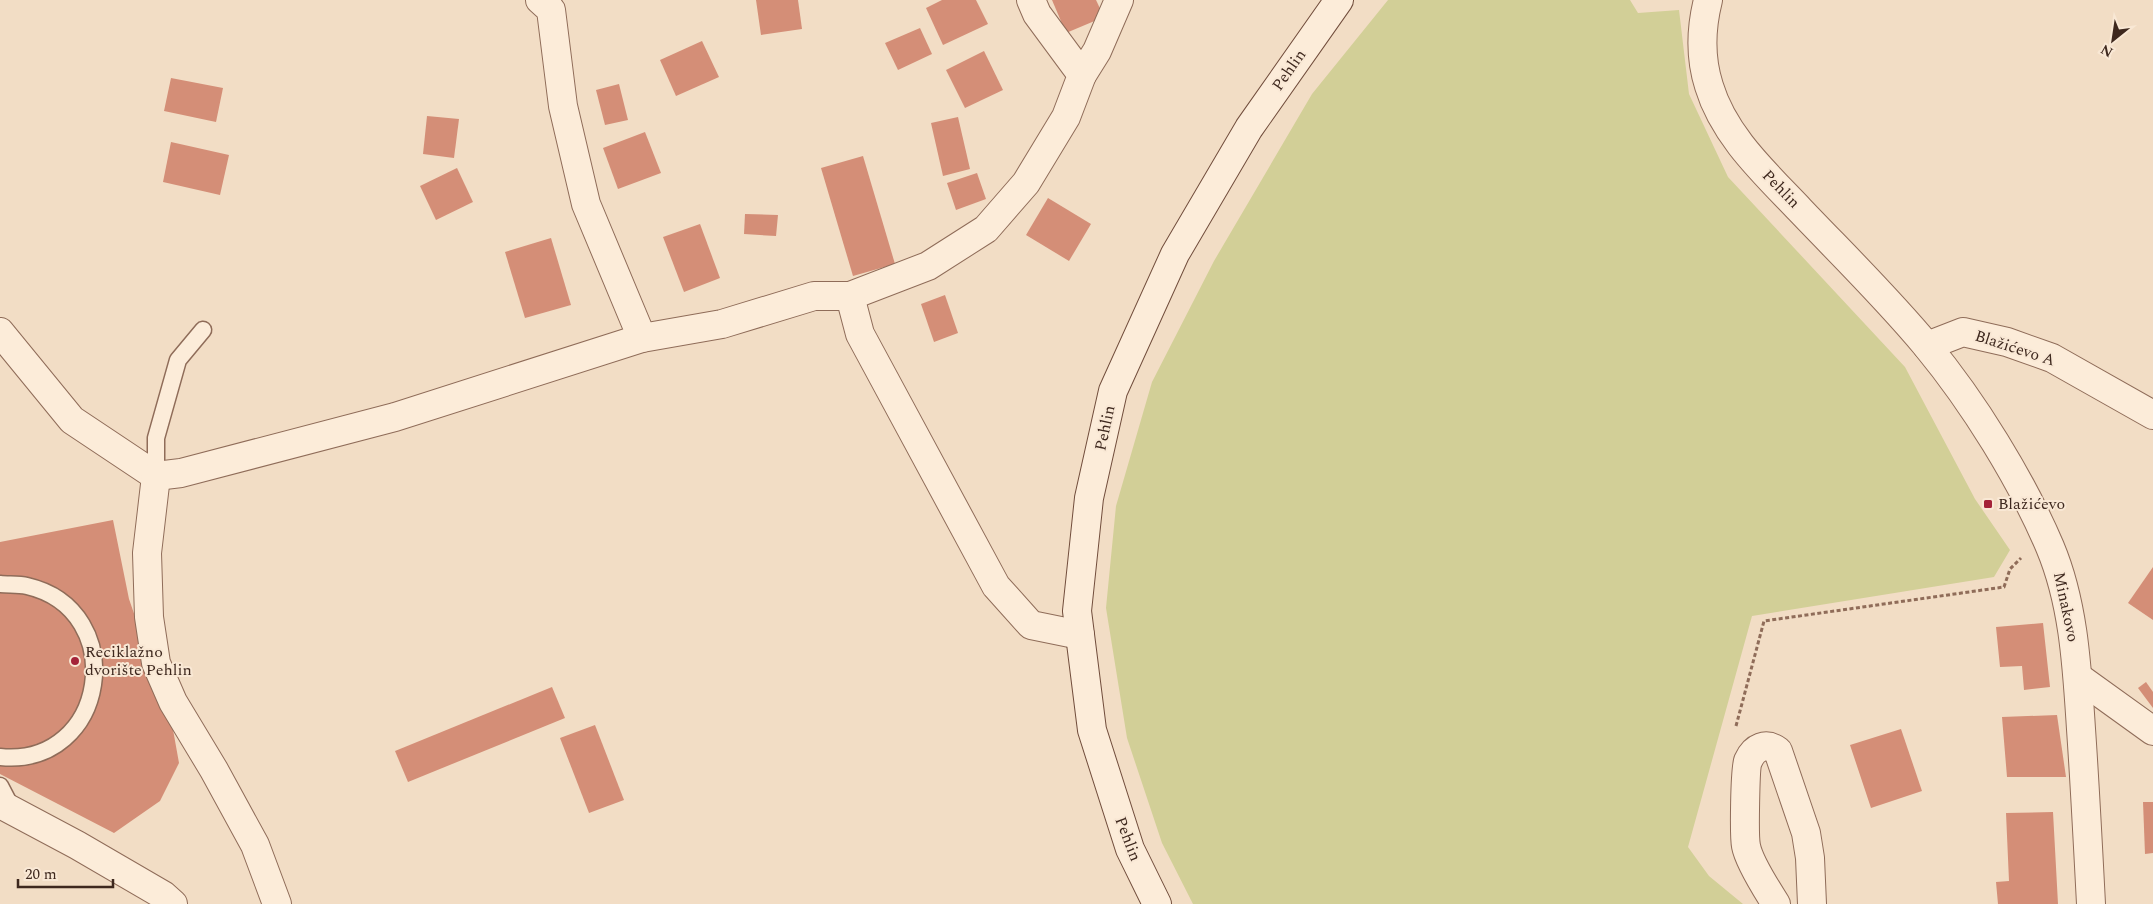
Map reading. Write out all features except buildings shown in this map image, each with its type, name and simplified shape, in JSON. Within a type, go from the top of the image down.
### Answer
[{"type":"street","points":[[541,0],[551,10],[563,106],[586,204],[642,338]]},
{"type":"street","points":[[1031,0],[1037,14],[1082,76]]},
{"type":"street","points":[[0,332],[72,420],[156,476],[181,473],[395,417],[642,338],[722,324],[814,296],[850,296],[928,266],[986,229],[1026,183],[1066,117],[1082,76],[1097,51],[1120,0]]},
{"type":"street","name":"Pehlin","points":[[1157,904],[1130,849],[1092,730],[1077,610],[1089,498],[1113,391],[1174,254],[1249,128],[1339,0]]},
{"type":"street","name":"Pehlin","points":[[1708,0],[1702,36],[1703,59],[1709,87],[1723,118],[1747,154],[1927,346]]},
{"type":"street","points":[[850,296],[860,334],[996,586],[1031,625],[1080,635]]},
{"type":"street","name":"Blažićevo A","points":[[1927,346],[1963,332],[2007,342],[2052,358],[2153,415]]},
{"type":"street","name":"Minakovo","points":[[1927,346],[1973,410],[2014,476],[2039,523],[2062,578],[2074,642],[2078,677],[2091,904]]},
{"type":"street","points":[[156,476],[147,553],[149,617],[156,662],[173,702],[214,770],[255,845],[278,904]]},
{"type":"street","points":[[2078,677],[2153,731]]},
{"type":"street","points":[[1776,904],[1763,884],[1746,846],[1748,762],[1756,750],[1764,746],[1771,746],[1778,751],[1806,833],[1810,858],[1812,904]]},
{"type":"street","points":[[6,808],[77,844],[163,895],[173,904]]},
{"type":"lane","points":[[156,476],[156,438],[178,360],[202,330]]},
{"type":"lane","points":[[0,584],[26,586],[52,596],[74,614],[88,637],[95,664],[93,692],[90,700],[83,717],[65,738],[40,752],[13,758],[0,757]]},
{"type":"lane","points":[[0,786],[6,808]]},
{"type":"path","points":[[1735,731],[1764,621],[2004,588],[2010,569],[2025,554]]},
{"type":"shaded area","points":[[1388,0],[1630,0],[1638,13],[1679,10],[1689,94],[1728,177],[1905,367],[1975,499],[2010,550],[1994,577],[1752,616],[1688,847],[1709,876],[1743,904],[1193,904],[1162,843],[1127,738],[1106,608],[1116,506],[1152,382],[1214,261],[1312,94]]},
{"type":"place","name":"Blažićevo","points":[[1988,504]]},
{"type":"place","name":"Reciklažno dvorište Pehlin","points":[[75,661]]}]
